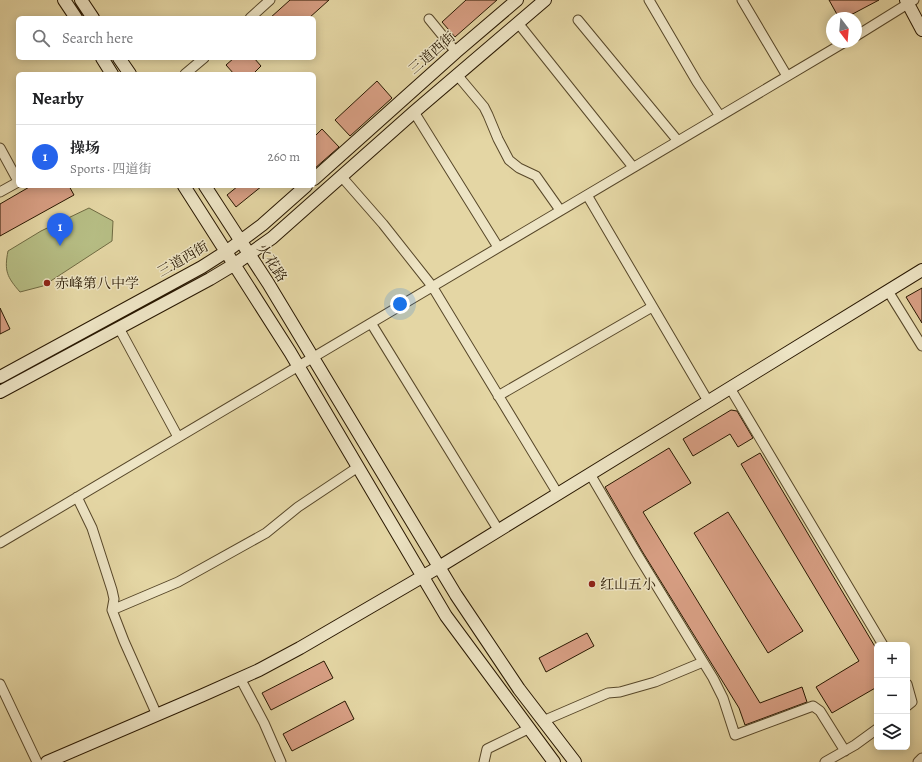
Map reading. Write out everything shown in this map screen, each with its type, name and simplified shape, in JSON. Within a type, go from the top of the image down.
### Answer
[{"type":"street","points":[[64,0],[75,16]]},
{"type":"street","points":[[81,0],[92,16]]},
{"type":"street","points":[[252,16],[270,0]]},
{"type":"street","name":"三道西街","points":[[316,177],[456,52],[517,0]]},
{"type":"street","points":[[0,392],[119,328],[249,255],[272,238],[414,112],[458,76],[545,0]]},
{"type":"street","points":[[650,0],[697,82],[720,116]]},
{"type":"street","points":[[742,0],[788,76]]},
{"type":"street","points":[[862,32],[910,1],[922,30]]},
{"type":"street","points":[[429,19],[456,52]]},
{"type":"street","points":[[578,20],[678,141]]},
{"type":"street","points":[[518,23],[633,167]]},
{"type":"street","points":[[0,543],[835,48]]},
{"type":"street","points":[[103,60],[111,72]]},
{"type":"street","points":[[120,60],[129,72]]},
{"type":"street","points":[[187,72],[202,60]]},
{"type":"street","points":[[458,76],[484,107],[509,160],[519,168],[536,176],[560,210]]},
{"type":"street","points":[[414,112],[498,247]]},
{"type":"street","points":[[0,148],[16,178]]},
{"type":"street","points":[[342,176],[383,224],[432,286],[558,494]]},
{"type":"street","points":[[0,192],[16,183]]},
{"type":"street","points":[[185,188],[227,251],[298,366],[446,616],[528,729],[554,762]]},
{"type":"street","name":"火花路","points":[[205,188],[313,357],[456,595],[519,689],[575,762]]},
{"type":"street","name":"三道西街","points":[[0,377],[202,267],[241,242],[304,188]]},
{"type":"street","points":[[587,195],[708,401]]},
{"type":"street","points":[[47,762],[240,678],[300,648],[439,567],[922,270]]},
{"type":"street","points":[[888,291],[922,346]]},
{"type":"street","points":[[498,396],[652,307]]},
{"type":"street","points":[[371,323],[499,530]]},
{"type":"street","points":[[119,328],[178,438]]},
{"type":"street","points":[[730,388],[881,642]]},
{"type":"street","points":[[112,610],[178,582],[266,533],[298,507],[358,467]]},
{"type":"street","points":[[590,474],[703,662],[723,698],[735,735],[813,706],[820,711],[845,751]]},
{"type":"street","points":[[77,497],[92,528],[112,590],[114,600],[112,610],[157,715]]},
{"type":"street","points":[[543,720],[608,694],[655,682],[703,662]]},
{"type":"street","points":[[240,678],[264,723],[281,762]]},
{"type":"street","points":[[0,684],[37,762]]},
{"type":"street","points":[[910,695],[912,702],[910,704]]},
{"type":"street","points":[[484,762],[486,749],[528,729]]},
{"type":"street","points":[[825,762],[855,746],[874,731]]},
{"type":"street","points":[[918,762],[922,758]]},
{"type":"green space","points":[[89,208],[113,221],[112,241],[43,286],[20,292],[9,278],[6,264],[8,251],[41,231]]},
{"type":"building","points":[[290,0],[329,0],[311,16],[272,16]]},
{"type":"building","points":[[466,0],[497,0],[455,37],[442,22]]},
{"type":"building","points":[[829,0],[879,0],[856,12],[836,12]]},
{"type":"building","points":[[232,60],[256,60],[261,66],[255,72],[232,72],[226,65]]},
{"type":"building","points":[[377,81],[392,98],[350,136],[335,120]]},
{"type":"building","points":[[322,129],[339,147],[316,167],[316,135]]},
{"type":"building","points":[[28,188],[70,188],[74,195],[0,236],[0,204]]},
{"type":"building","points":[[236,188],[260,188],[236,207],[227,195]]},
{"type":"building","points":[[922,288],[922,323],[906,297]]},
{"type":"building","points":[[0,308],[10,329],[0,334]]},
{"type":"building","points":[[731,410],[737,411],[753,438],[738,447],[730,434],[693,456],[683,439]]},
{"type":"building","points":[[669,448],[691,483],[643,512],[760,703],[802,687],[807,702],[745,725],[739,708],[642,551],[605,487]]},
{"type":"building","points":[[760,453],[874,645],[874,689],[832,713],[816,687],[859,661],[741,464]]},
{"type":"building","points":[[728,512],[803,631],[768,653],[694,533]]},
{"type":"building","points":[[587,633],[594,646],[546,672],[539,658]]},
{"type":"building","points":[[324,661],[333,678],[271,710],[262,693]]},
{"type":"building","points":[[345,701],[354,719],[292,751],[283,734]]},
{"type":"place","name":"操场","points":[[60,246]]},
{"type":"place","name":"赤峰第八中学","points":[[47,283]]},
{"type":"place","name":"红山五小","points":[[592,584]]}]
